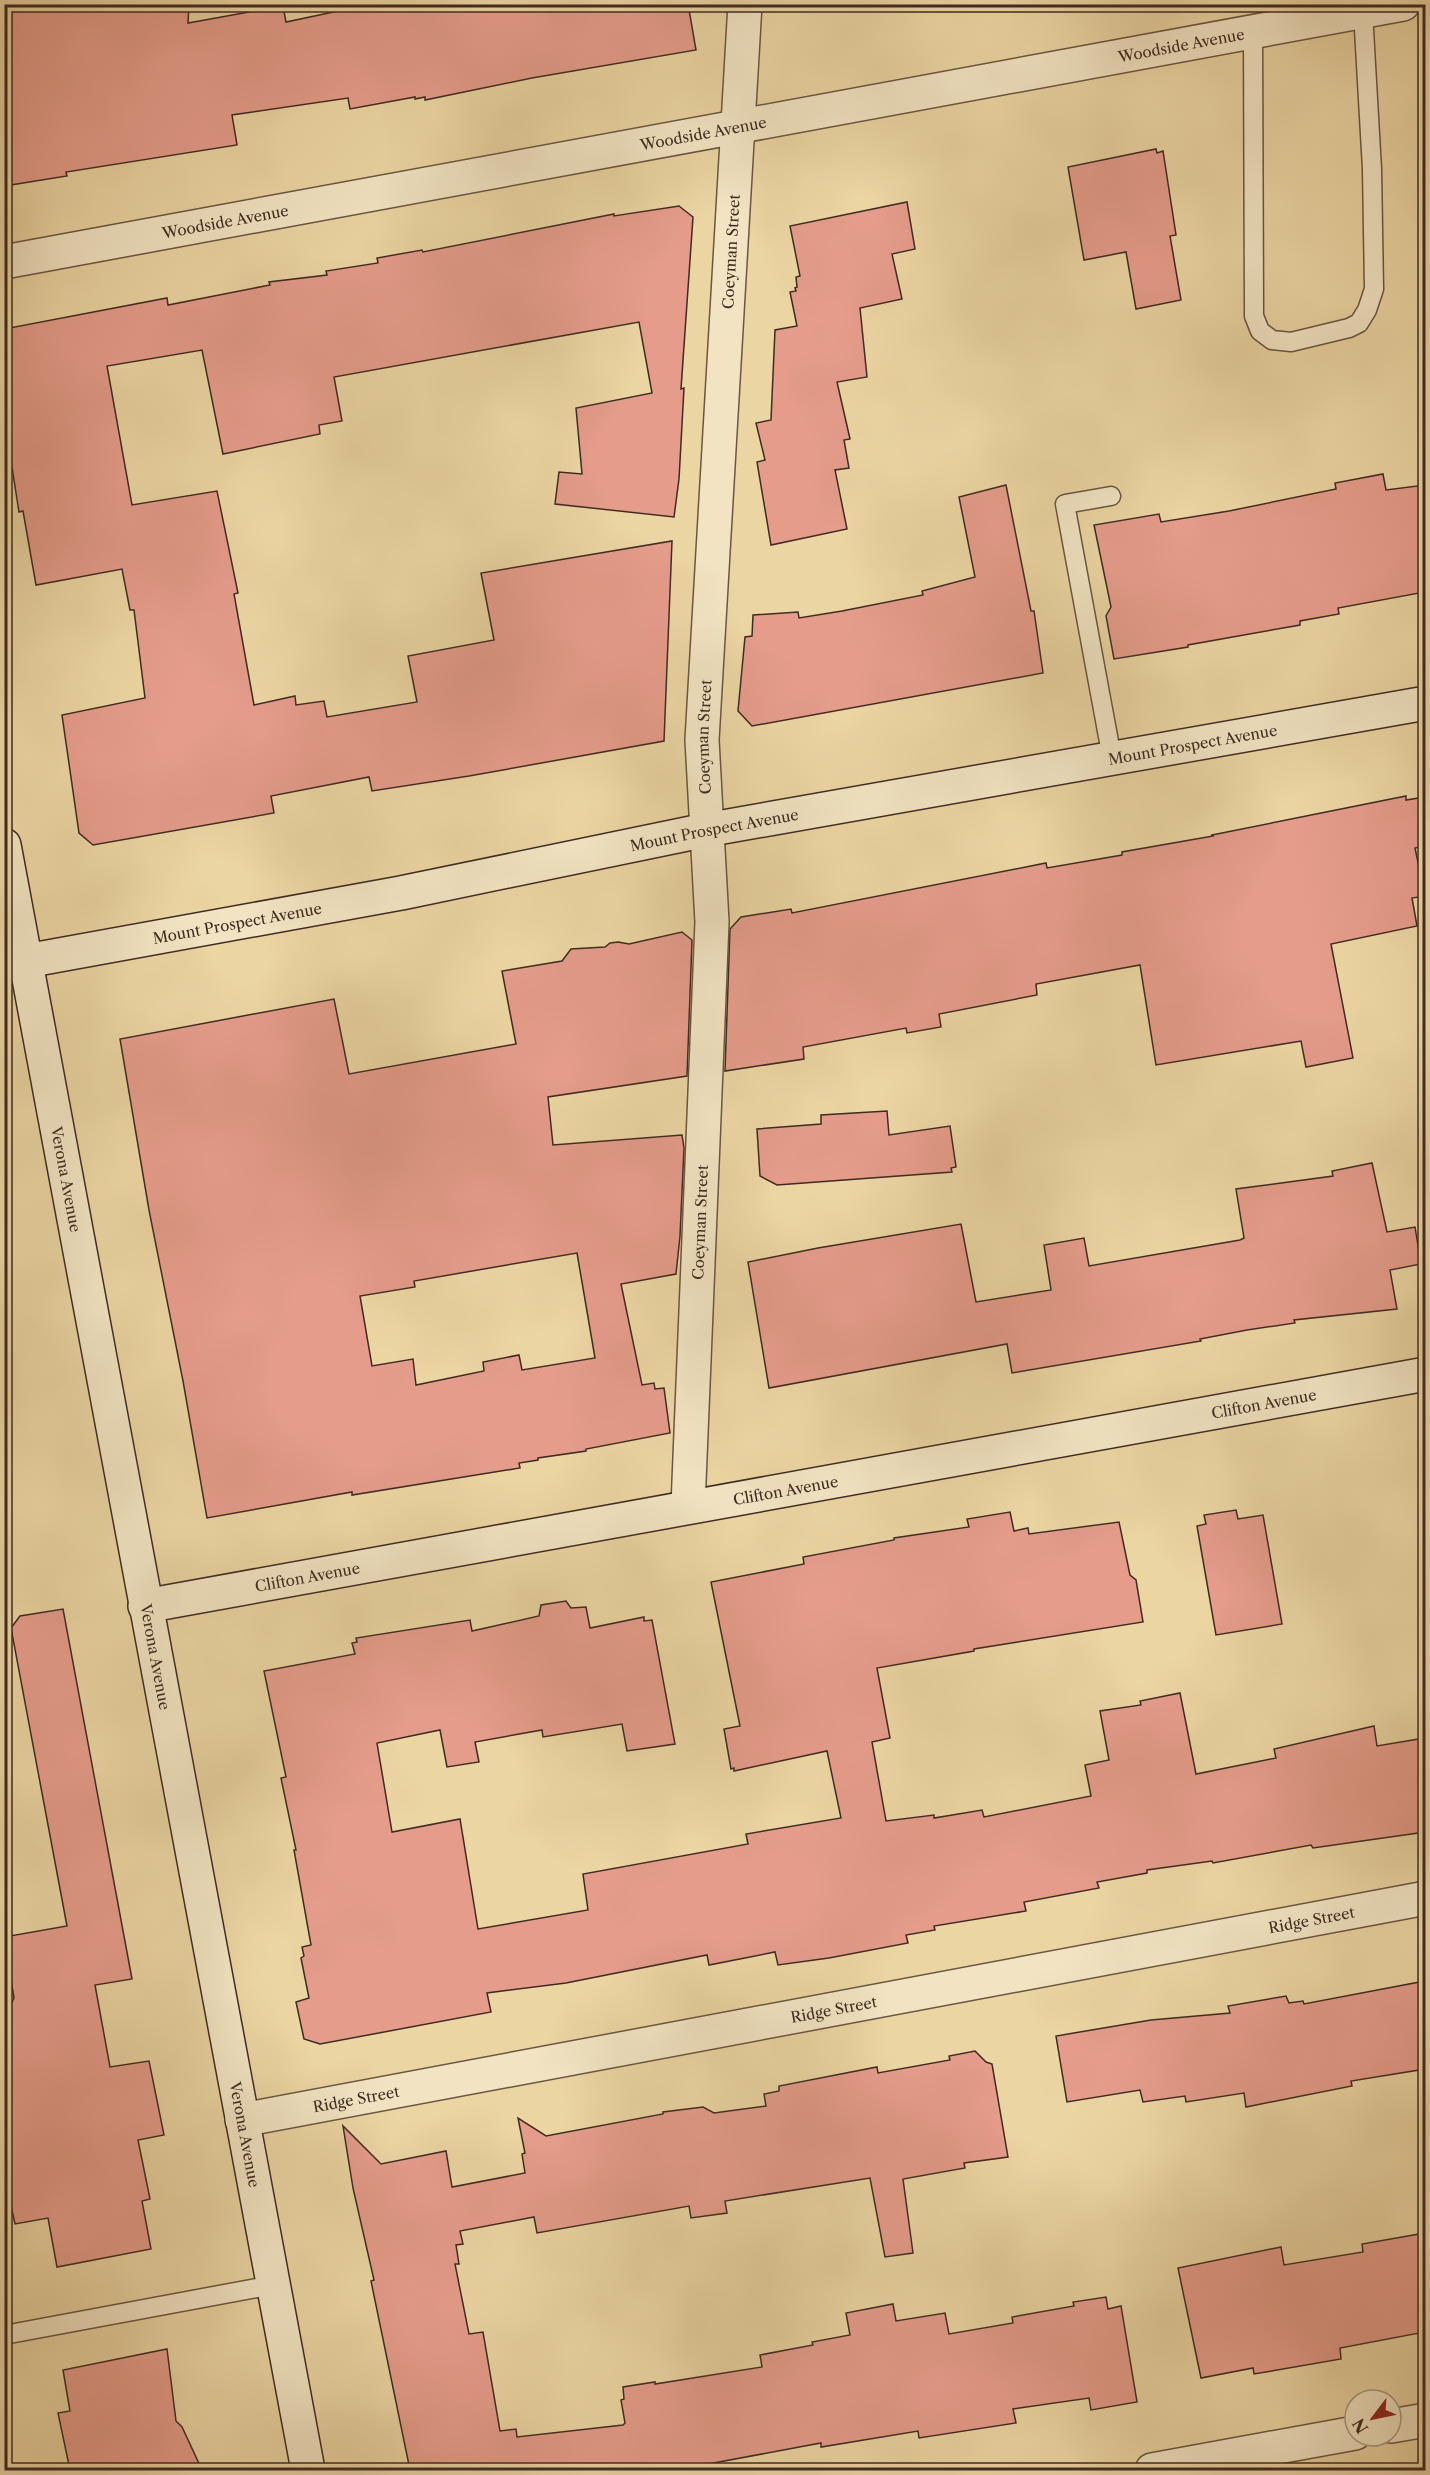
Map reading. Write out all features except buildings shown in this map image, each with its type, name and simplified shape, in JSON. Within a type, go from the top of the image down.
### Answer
[{"type":"street","name":"Coeyman Street","points":[[688,1506],[712,922],[702,740],[745,4]]},
{"type":"street","name":"Woodside Avenue","points":[[4,262],[1403,4]]},
{"type":"street","name":"Mount Prospect Avenue","points":[[15,963],[401,893],[706,830],[1425,703]]},
{"type":"street","name":"Verona Avenue","points":[[4,846],[15,963],[145,1605],[308,2470]]},
{"type":"street","name":"Clifton Avenue","points":[[145,1605],[1425,1374]]},
{"type":"street","name":"Ridge Street","points":[[242,2120],[1425,1898]]},
{"type":"street","points":[[1403,2424],[1425,2420]]},
{"type":"street","points":[[1152,2470],[1343,2435]]},
{"type":"lane","points":[[1252,32],[1254,316],[1260,331],[1272,340],[1290,342],[1349,328],[1359,323],[1367,310],[1374,289],[1372,169],[1363,12]]},
{"type":"lane","points":[[1111,496],[1065,504],[1112,758]]},
{"type":"lane","points":[[4,2335],[273,2285]]}]
